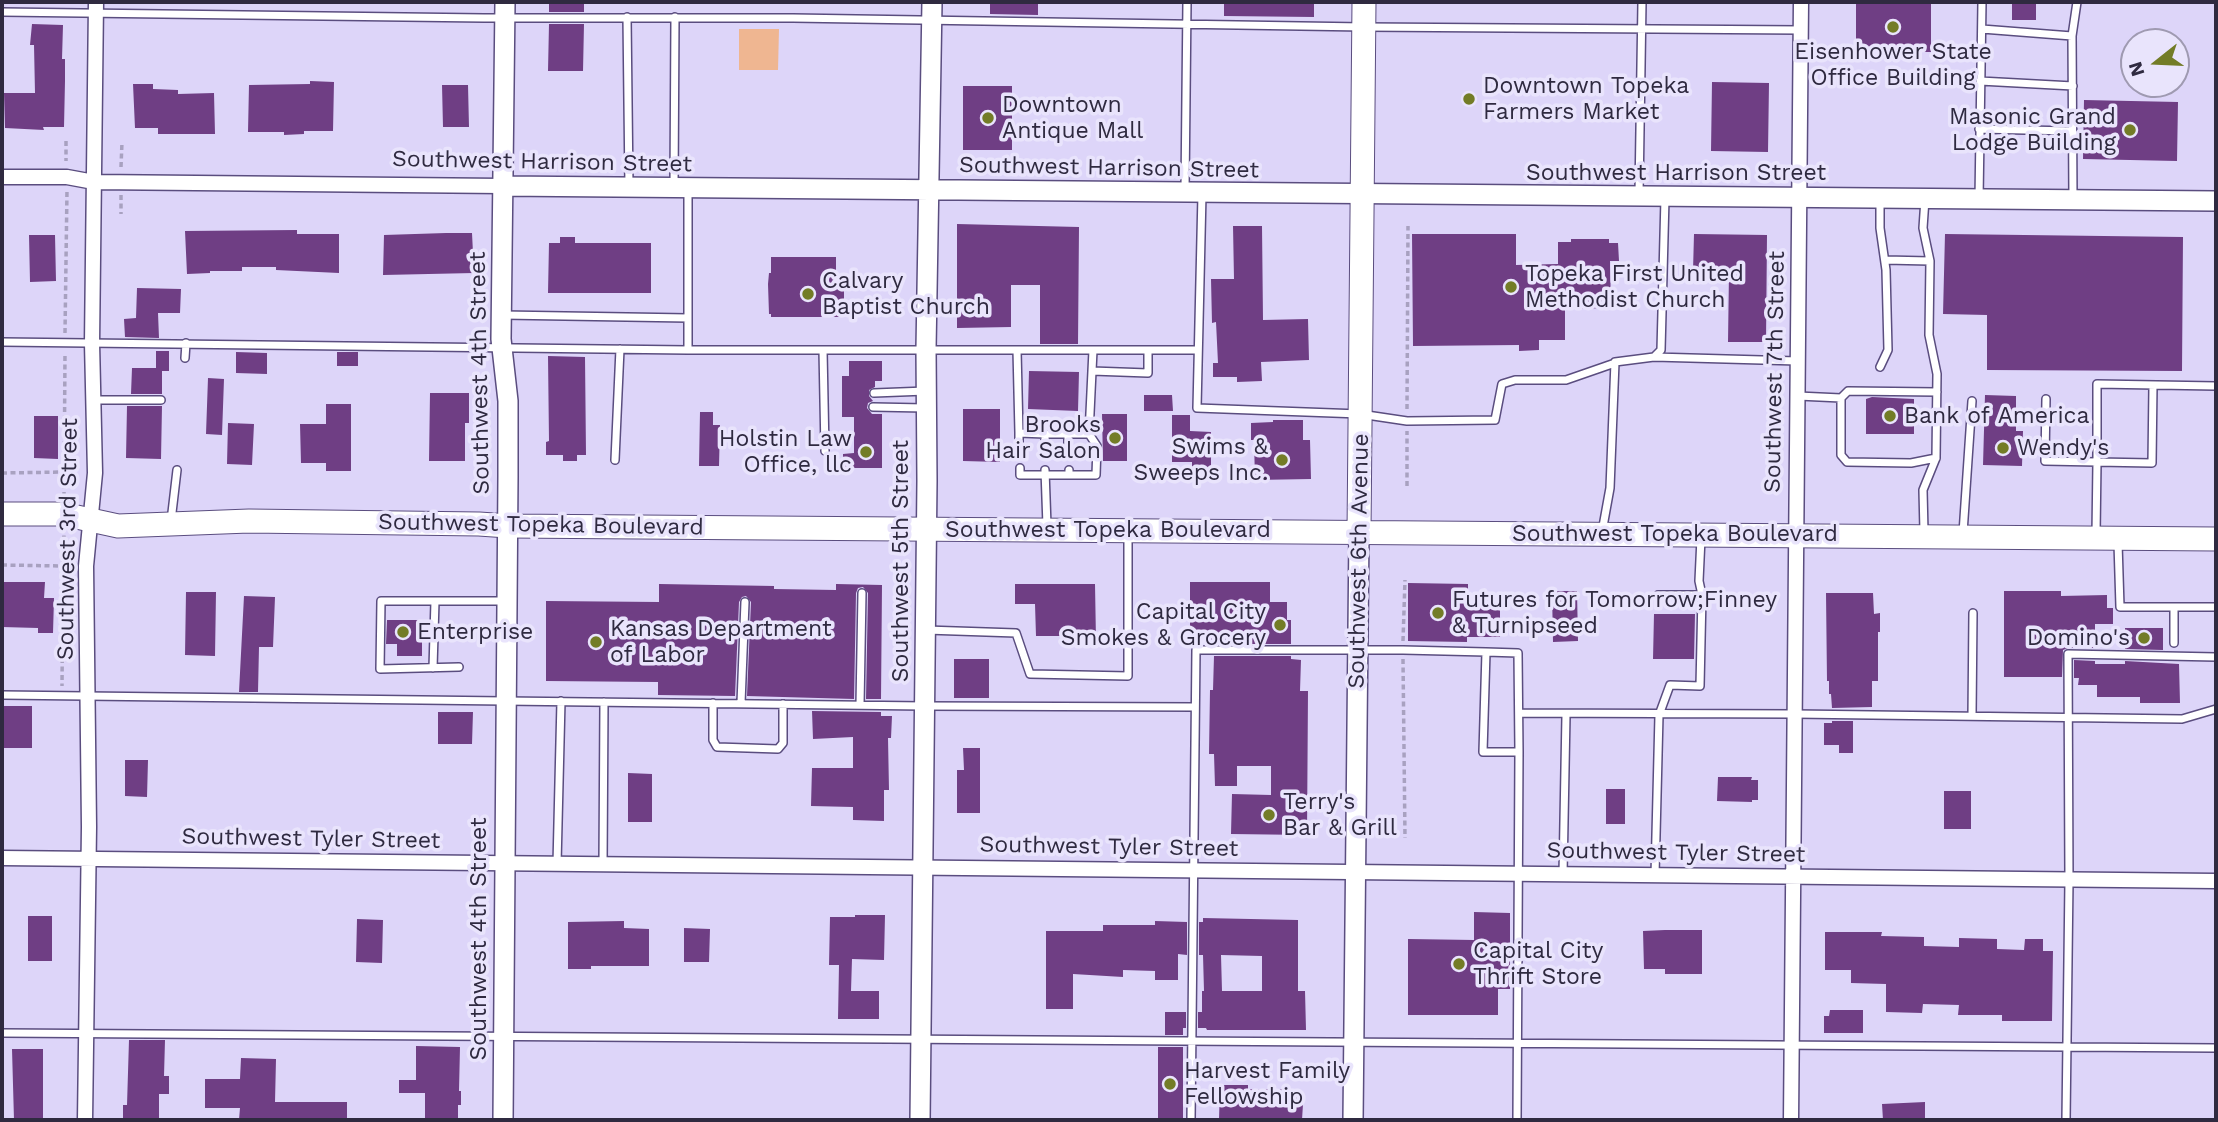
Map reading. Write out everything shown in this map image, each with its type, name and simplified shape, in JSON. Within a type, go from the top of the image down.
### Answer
[{"type":"main road","name":"Southwest 6th Avenue","points":[[1359,531],[1364,2]]},
{"type":"main road","name":"Southwest Topeka Boulevard","points":[[2,514],[63,514],[118,526],[262,522],[2216,539]]},
{"type":"street","name":"Southwest 7th Street","points":[[1791,1120],[1801,2]]},
{"type":"street","name":"Southwest 3rd Street","points":[[85,1120],[89,859],[86,566],[95,472],[92,344],[96,8]]},
{"type":"street","name":"Southwest 4th Street","points":[[503,1120],[508,526],[508,401],[501,315],[505,9]]},
{"type":"street","name":"Southwest 5th Street","points":[[920,1120],[926,349],[932,11]]},
{"type":"street","name":"Southwest Harrison Street","points":[[2,177],[67,177],[94,182],[2216,201]]},
{"type":"street","name":"Southwest 6th Avenue","points":[[1353,1120],[1359,531]]},
{"type":"street","name":"Southwest Tyler Street","points":[[2,859],[2216,881]]},
{"type":"lane","points":[[1187,2],[1198,350],[1197,408],[1360,414],[1407,421],[1495,420],[1502,384],[1515,380],[1566,380],[1615,363],[1654,357],[1798,361]]},
{"type":"lane","points":[[1639,197],[1642,2]]},
{"type":"lane","points":[[1979,200],[1982,2]]},
{"type":"lane","points":[[2073,200],[2072,36],[2077,2]]},
{"type":"lane","points":[[2,12],[96,8],[505,9],[627,17],[675,17],[932,11],[1187,24],[1801,30]]},
{"type":"lane","points":[[627,17],[629,187]]},
{"type":"lane","points":[[675,17],[688,350]]},
{"type":"lane","points":[[1982,29],[2072,36]]},
{"type":"lane","points":[[1980,81],[2073,86]]},
{"type":"lane","points":[[1979,128],[2072,131]]},
{"type":"lane","points":[[1654,357],[1661,350],[1665,197]]},
{"type":"lane","points":[[1880,199],[1888,350],[1880,368]]},
{"type":"lane","points":[[1924,537],[1923,490],[1936,458],[1937,392],[1937,374],[1928,335],[1930,261],[1923,228],[1925,199]]},
{"type":"lane","points":[[1885,260],[1930,261]]},
{"type":"lane","points":[[501,315],[688,318]]},
{"type":"lane","points":[[2,342],[688,350],[1198,350]]},
{"type":"lane","points":[[185,358],[186,343]]},
{"type":"lane","points":[[615,460],[620,349]]},
{"type":"lane","points":[[823,350],[825,451]]},
{"type":"lane","points":[[1017,350],[1020,448]]},
{"type":"lane","points":[[1020,468],[1020,475],[1045,472],[1096,475],[1097,446],[1089,434],[1093,350]]},
{"type":"lane","points":[[1091,371],[1148,373],[1148,350]]},
{"type":"lane","points":[[1601,534],[1610,488],[1615,363]]},
{"type":"lane","points":[[1869,391],[1873,380]]},
{"type":"lane","points":[[2216,386],[2098,384],[2097,462],[2120,607],[2216,607]]},
{"type":"lane","points":[[2046,399],[2045,461],[2152,463],[2153,385]]},
{"type":"lane","points":[[1936,458],[1910,463],[1847,462],[1841,455],[1841,398],[1848,391],[1937,392]]},
{"type":"lane","points":[[874,393],[926,399]]},
{"type":"lane","points":[[1798,396],[1841,398]]},
{"type":"lane","points":[[873,407],[926,399]]},
{"type":"lane","points":[[94,400],[161,400]]},
{"type":"lane","points":[[1962,537],[1972,401]]},
{"type":"lane","points":[[1019,433],[1089,434]]},
{"type":"lane","points":[[1045,434],[1045,447]]},
{"type":"lane","points":[[1068,434],[1068,448]]},
{"type":"lane","points":[[171,525],[177,470]]},
{"type":"lane","points":[[1045,472],[1047,530]]},
{"type":"lane","points":[[925,630],[1016,634],[1030,674],[1128,676],[1128,530]]},
{"type":"lane","points":[[1655,875],[1659,715],[1670,685],[1700,686],[1701,534]]},
{"type":"lane","points":[[860,705],[862,593]]},
{"type":"lane","points":[[1658,594],[1702,595]]},
{"type":"lane","points":[[459,667],[380,669],[381,601],[507,601]]},
{"type":"lane","points":[[433,668],[435,601]]},
{"type":"lane","points":[[741,703],[745,602]]},
{"type":"lane","points":[[2174,608],[2174,643]]},
{"type":"lane","points":[[1972,716],[1973,613]]},
{"type":"lane","points":[[1192,1120],[1196,650],[1518,653],[1520,752],[1517,1120]]},
{"type":"lane","points":[[1486,652],[1483,752],[1520,752]]},
{"type":"lane","points":[[2066,1120],[2068,653],[2216,657]]},
{"type":"lane","points":[[2,695],[1195,707]]},
{"type":"lane","points":[[557,864],[561,701]]},
{"type":"lane","points":[[603,865],[604,702]]},
{"type":"lane","points":[[713,703],[713,740],[717,747],[778,749],[783,743],[783,704]]},
{"type":"lane","points":[[1519,713],[2182,719],[2216,709]]},
{"type":"lane","points":[[1563,874],[1566,715]]},
{"type":"lane","points":[[2,1033],[2216,1048]]},
{"type":"path","points":[[1407,486],[1408,226]]},
{"type":"path","points":[[2,472],[65,472]]},
{"type":"path","points":[[2,565],[63,566],[62,695]]},
{"type":"path","points":[[1405,580],[1405,838]]},
{"type":"shaded area","points":[[739,29],[779,29],[778,70],[739,70]]},
{"type":"building","points":[[549,2],[584,2],[584,12],[549,12]]},
{"type":"building","points":[[990,2],[1038,2],[1038,15],[990,14]]},
{"type":"building","points":[[1224,2],[1314,2],[1314,17],[1224,16]]},
{"type":"building","name":"Eisenhower State Office Building","points":[[1856,2],[1931,2],[1931,52],[1856,52]]},
{"type":"building","points":[[2012,2],[2036,2],[2036,20],[2012,20]]},
{"type":"building","points":[[32,24],[63,25],[64,127],[43,127],[44,130],[5,128],[4,93],[35,93],[34,45],[30,45]]},
{"type":"building","points":[[549,24],[584,24],[583,71],[548,71]]},
{"type":"building","points":[[310,81],[334,82],[333,131],[304,131],[304,134],[284,135],[284,132],[248,132],[249,85],[310,84]]},
{"type":"building","points":[[1712,82],[1769,83],[1768,152],[1711,151]]},
{"type":"building","points":[[133,84],[153,84],[153,89],[178,90],[178,94],[214,93],[215,134],[158,134],[158,128],[135,128]]},
{"type":"building","points":[[442,85],[468,85],[469,127],[443,127]]},
{"type":"building","name":"Downtown Antique Mall","points":[[963,86],[1012,86],[1012,150],[963,150]]},
{"type":"building","name":"Masonic Grand Lodge Building","points":[[2084,100],[2178,102],[2177,161],[2083,159]]},
{"type":"building","points":[[957,224],[1079,227],[1078,344],[1040,344],[1040,285],[1011,285],[1011,327],[957,328]]},
{"type":"building","points":[[1233,226],[1262,226],[1263,320],[1308,319],[1309,360],[1261,362],[1262,381],[1237,382],[1237,377],[1213,377],[1213,363],[1218,363],[1216,322],[1212,323],[1211,279],[1234,279]]},
{"type":"building","points":[[297,230],[297,234],[339,234],[339,273],[242,267],[242,271],[187,274],[185,231]]},
{"type":"building","points":[[472,233],[474,273],[383,275],[384,235]]},
{"type":"building","name":"Topeka First United Methodist Church","points":[[1412,234],[1516,234],[1516,265],[1558,264],[1558,242],[1571,242],[1571,239],[1609,239],[1609,243],[1618,243],[1619,261],[1610,261],[1611,308],[1565,309],[1565,340],[1539,340],[1539,350],[1519,351],[1519,345],[1413,346]]},
{"type":"building","points":[[1694,234],[1767,235],[1766,342],[1728,342],[1729,272],[1693,271]]},
{"type":"building","points":[[1945,234],[2183,237],[2182,371],[1987,370],[1987,315],[1943,314]]},
{"type":"building","points":[[29,235],[55,235],[56,281],[30,282]]},
{"type":"building","points":[[560,237],[575,237],[575,243],[651,243],[651,293],[548,293],[549,243],[560,243]]},
{"type":"building","name":"Calvary Baptist Church","points":[[771,257],[836,257],[836,275],[844,275],[844,317],[771,317],[768,284]]},
{"type":"building","points":[[137,288],[181,289],[180,313],[158,313],[159,338],[125,337],[124,319],[136,318]]},
{"type":"building","points":[[156,351],[169,351],[169,371],[162,371],[162,394],[131,394],[132,368],[156,368]]},
{"type":"building","points":[[236,352],[267,353],[267,374],[236,373]]},
{"type":"building","points":[[337,352],[358,352],[358,366],[337,366]]},
{"type":"building","points":[[548,356],[585,357],[586,455],[577,455],[577,461],[563,461],[563,455],[546,455],[546,442],[549,441]]},
{"type":"building","points":[[849,361],[882,361],[882,381],[875,381],[875,387],[869,390],[873,401],[868,403],[867,408],[872,414],[882,414],[882,468],[843,468],[843,454],[854,453],[854,417],[842,417],[842,376],[849,376]]},
{"type":"building","points":[[1029,371],[1079,372],[1078,411],[1028,409]]},
{"type":"building","points":[[208,378],[224,379],[222,435],[206,434]]},
{"type":"building","points":[[430,393],[469,393],[469,423],[465,423],[465,461],[429,461]]},
{"type":"building","points":[[1144,395],[1172,395],[1173,411],[1144,411]]},
{"type":"building","name":"Wendy's","points":[[1985,395],[2016,396],[2016,431],[2023,431],[2022,466],[1983,465]]},
{"type":"building","name":"Bank of America","points":[[1866,399],[1914,399],[1914,434],[1866,434]]},
{"type":"building","points":[[326,404],[351,404],[351,471],[326,471],[326,463],[301,463],[300,424],[326,424]]},
{"type":"building","points":[[127,406],[162,406],[161,459],[126,458]]},
{"type":"building","points":[[963,409],[1000,409],[1000,462],[963,461]]},
{"type":"building","points":[[700,412],[713,412],[713,425],[720,425],[719,466],[699,466]]},
{"type":"building","name":"Brooks Hair Salon","points":[[1102,414],[1127,414],[1127,461],[1103,461]]},
{"type":"building","points":[[1172,415],[1190,415],[1190,431],[1211,432],[1211,470],[1192,469],[1192,462],[1172,462]]},
{"type":"building","points":[[34,416],[58,416],[58,459],[34,458]]},
{"type":"building","name":"Swims & Sweeps Inc.","points":[[1303,420],[1303,440],[1310,440],[1311,479],[1255,480],[1251,423]]},
{"type":"building","points":[[228,423],[254,424],[252,465],[227,464]]},
{"type":"building","points":[[2,582],[45,582],[44,598],[54,598],[53,633],[38,633],[38,628],[2,627]]},
{"type":"building","points":[[1190,582],[1270,582],[1270,602],[1287,602],[1287,620],[1291,620],[1291,644],[1214,644],[1214,641],[1190,641]]},
{"type":"building","name":"Futures for Tomorrow;Finney & Turnipseed","points":[[1408,583],[1468,584],[1468,594],[1500,594],[1500,637],[1467,637],[1467,642],[1408,641]]},
{"type":"building","points":[[659,584],[836,590],[836,584],[882,585],[881,699],[866,699],[868,593],[863,587],[858,588],[856,593],[854,699],[747,696],[751,602],[746,596],[739,602],[735,696],[658,695],[658,682],[546,681],[546,601],[659,602]]},
{"type":"building","points":[[1015,584],[1095,584],[1096,641],[1062,641],[1062,636],[1036,636],[1035,604],[1015,604]]},
{"type":"building","points":[[1552,591],[1577,591],[1578,641],[1553,642]]},
{"type":"building","points":[[2004,591],[2061,591],[2061,596],[2107,595],[2107,608],[2113,608],[2113,624],[2095,624],[2095,648],[2063,650],[2062,677],[2004,677]]},
{"type":"building","points":[[186,592],[216,592],[215,656],[185,655]]},
{"type":"building","points":[[1826,593],[1873,593],[1874,614],[1880,613],[1880,632],[1878,681],[1872,681],[1872,707],[1832,708],[1827,681]]},
{"type":"building","points":[[244,596],[275,597],[273,647],[259,647],[258,692],[239,692]]},
{"type":"building","points":[[1654,614],[1695,614],[1694,659],[1653,659]]},
{"type":"building","name":"Enterprise","points":[[387,620],[422,620],[422,656],[397,656],[397,644],[386,644]]},
{"type":"building","name":"Domino's","points":[[2125,628],[2163,628],[2163,650],[2125,649]]},
{"type":"building","points":[[1214,656],[1291,656],[1291,659],[1301,660],[1300,691],[1308,691],[1307,835],[1231,834],[1232,794],[1271,795],[1271,766],[1237,766],[1237,786],[1215,786],[1214,754],[1209,754],[1210,690],[1213,690]]},
{"type":"building","points":[[954,659],[989,659],[989,698],[954,698]]},
{"type":"building","points":[[2074,660],[2095,661],[2095,664],[2125,664],[2125,661],[2179,664],[2180,703],[2140,703],[2140,697],[2097,697],[2097,685],[2078,685],[2079,678],[2074,678]]},
{"type":"building","points":[[2,706],[32,706],[32,748],[2,748]]},
{"type":"building","points":[[812,711],[881,712],[881,716],[892,716],[891,738],[888,738],[889,790],[884,790],[884,821],[853,820],[853,807],[811,806],[812,768],[853,768],[853,737],[813,739]]},
{"type":"building","points":[[438,712],[473,712],[472,744],[438,744]]},
{"type":"building","points":[[1853,721],[1853,753],[1839,753],[1839,745],[1824,745],[1824,723]]},
{"type":"building","points":[[963,748],[980,748],[980,813],[957,813],[957,770],[964,770]]},
{"type":"building","points":[[125,760],[148,760],[147,797],[125,796]]},
{"type":"building","points":[[628,773],[652,774],[652,822],[628,822]]},
{"type":"building","points":[[1718,777],[1752,777],[1751,780],[1758,780],[1758,800],[1717,801]]},
{"type":"building","points":[[1606,789],[1625,789],[1625,824],[1606,824]]},
{"type":"building","points":[[1944,791],[1971,791],[1971,829],[1944,829]]},
{"type":"building","name":"Capital City Thrift Store","points":[[1474,912],[1510,913],[1510,989],[1498,989],[1498,1015],[1408,1015],[1408,939],[1474,940]]},
{"type":"building","points":[[885,915],[884,960],[852,959],[851,991],[879,991],[879,1019],[838,1019],[839,965],[829,965],[830,917]]},
{"type":"building","points":[[28,916],[52,916],[52,961],[28,961]]},
{"type":"building","points":[[1203,918],[1298,920],[1298,991],[1305,991],[1306,1030],[1198,1028],[1198,1012],[1202,1012],[1204,991],[1203,955],[1199,955],[1199,922],[1203,922]],"holes":[[[1221,955],[1262,956],[1262,991],[1222,991]]]},
{"type":"building","points":[[357,919],[383,920],[382,963],[356,962]]},
{"type":"building","points":[[624,921],[624,928],[649,929],[649,966],[591,966],[591,969],[568,969],[568,922]]},
{"type":"building","points":[[1155,921],[1187,922],[1187,955],[1178,954],[1178,980],[1155,980],[1155,971],[1123,970],[1123,977],[1073,974],[1073,1009],[1046,1009],[1046,931],[1103,931],[1103,925],[1155,925]]},
{"type":"building","points":[[684,928],[710,929],[709,962],[684,962]]},
{"type":"building","points":[[1702,930],[1702,974],[1665,974],[1665,969],[1644,969],[1643,931]]},
{"type":"building","points":[[1825,932],[1882,932],[1881,936],[1924,937],[1924,946],[1959,947],[1959,938],[1997,939],[1997,949],[2024,950],[2025,939],[2043,939],[2043,951],[2053,951],[2052,1021],[2002,1021],[2002,1015],[1958,1015],[1959,1005],[1923,1004],[1922,1013],[1886,1012],[1886,984],[1851,983],[1851,970],[1825,970]]},
{"type":"building","points":[[1830,1010],[1863,1010],[1863,1033],[1824,1033],[1824,1016],[1829,1016]]},
{"type":"building","points":[[1165,1012],[1186,1012],[1183,1035],[1165,1035]]},
{"type":"building","points":[[129,1040],[165,1040],[164,1076],[169,1076],[169,1094],[159,1094],[159,1118],[123,1118],[123,1105],[127,1105]]},
{"type":"building","points":[[416,1046],[460,1047],[461,1105],[458,1105],[458,1120],[425,1120],[425,1093],[399,1093],[399,1080],[416,1080]]},
{"type":"building","name":"Harvest Family Fellowship","points":[[1158,1047],[1183,1047],[1183,1120],[1158,1120]]},
{"type":"building","points":[[12,1049],[43,1049],[43,1120],[14,1120]]},
{"type":"building","points":[[241,1058],[276,1059],[275,1102],[347,1102],[347,1120],[239,1120],[240,1108],[205,1108],[205,1079],[240,1079]]},
{"type":"building","points":[[1220,1085],[1248,1085],[1248,1089],[1298,1089],[1297,1104],[1303,1104],[1302,1120],[1219,1120]]},
{"type":"building","points":[[1925,1102],[1925,1120],[1883,1120],[1882,1104]]},
{"type":"place","name":"Eisenhower State Office Building","points":[[1893,27]]},
{"type":"place","name":"Downtown Topeka Farmers Market","points":[[1469,99]]},
{"type":"place","name":"Downtown Antique Mall","points":[[988,118]]},
{"type":"place","name":"Masonic Grand Lodge Building","points":[[2130,130]]},
{"type":"place","name":"Topeka First United Methodist Church","points":[[1511,287]]},
{"type":"place","name":"Calvary Baptist Church","points":[[808,294]]},
{"type":"place","name":"Bank of America","points":[[1890,416]]},
{"type":"place","name":"Brooks Hair Salon","points":[[1115,438]]},
{"type":"place","name":"Wendy's","points":[[2003,448]]},
{"type":"place","name":"Holstin Law Office, llc","points":[[866,452]]},
{"type":"place","name":"Swims & Sweeps Inc.","points":[[1282,460]]},
{"type":"place","name":"Futures for Tomorrow;Finney & Turnipseed","points":[[1438,613]]},
{"type":"place","name":"Capital City Smokes & Grocery","points":[[1280,625]]},
{"type":"place","name":"Enterprise","points":[[403,632]]},
{"type":"place","name":"Domino's","points":[[2144,638]]},
{"type":"place","name":"Kansas Department of Labor","points":[[596,642]]},
{"type":"place","name":"Terry's Bar & Grill","points":[[1269,815]]},
{"type":"place","name":"Capital City Thrift Store","points":[[1459,964]]},
{"type":"place","name":"Harvest Family Fellowship","points":[[1170,1084]]}]
